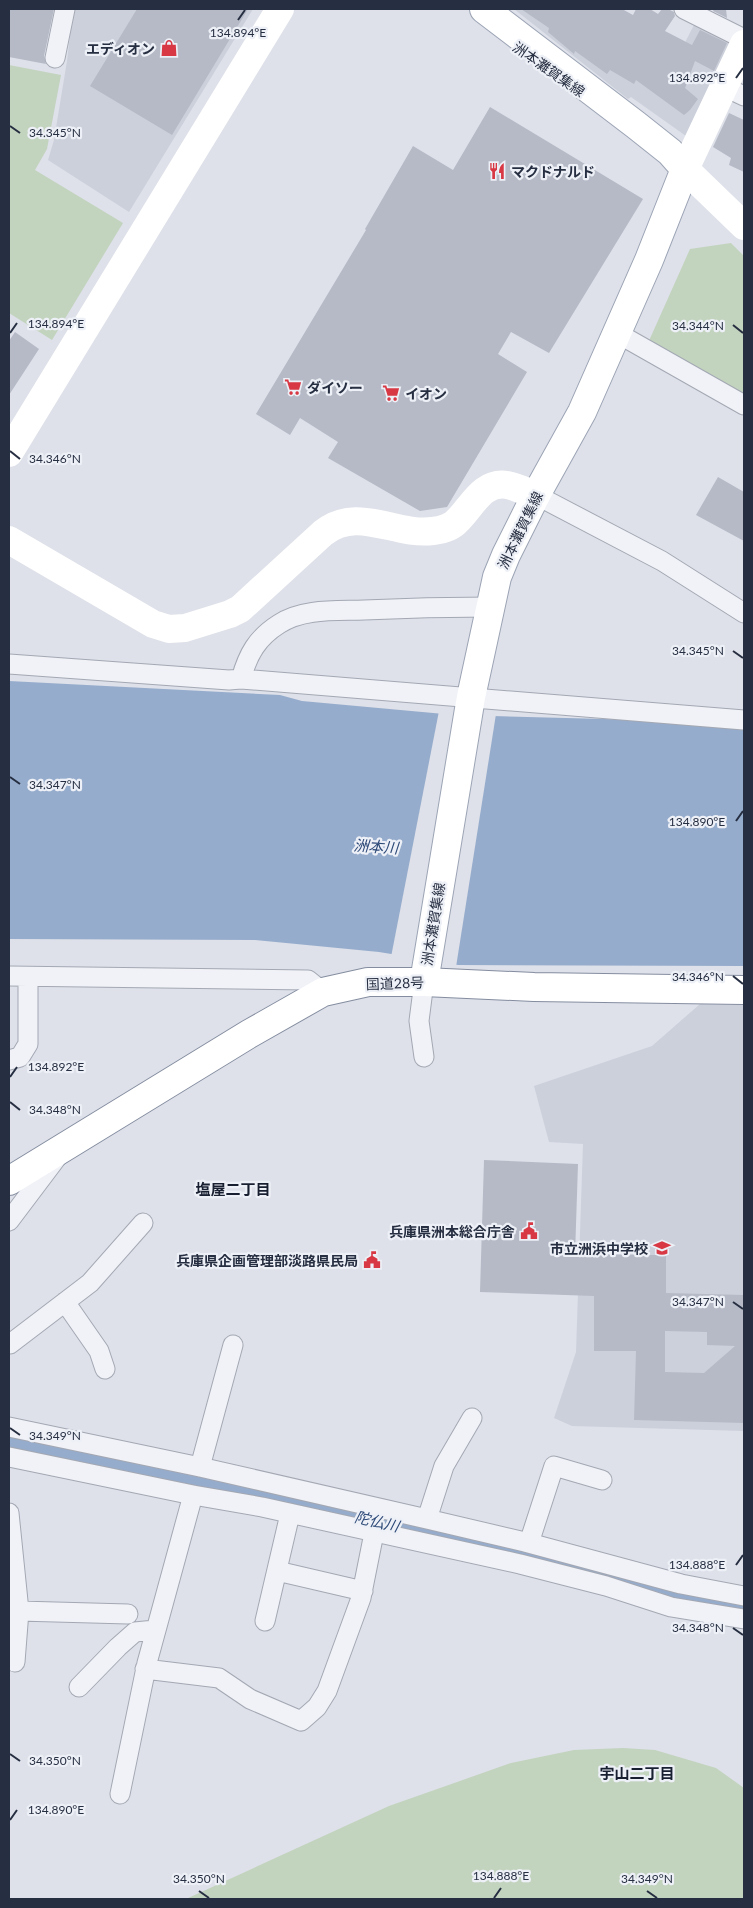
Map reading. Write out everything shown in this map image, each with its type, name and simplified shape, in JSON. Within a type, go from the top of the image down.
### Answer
[{"type":"main road","points":[[9,452],[280,9]]},
{"type":"main road","name":"洲本灘賀集線","points":[[464,9],[566,83],[636,125]]},
{"type":"main road","name":"洲本灘賀集線","points":[[425,974],[471,697],[497,577],[536,495],[582,412],[649,260],[685,169],[670,152],[484,9]]},
{"type":"main road","points":[[744,44],[735,92],[685,169],[744,226]]},
{"type":"main road","points":[[9,540],[153,624],[169,629],[185,628],[220,619],[240,609],[323,533],[341,522],[353,520],[420,531],[433,531],[457,522],[479,494],[496,486],[507,485],[536,495]]},
{"type":"main road","name":"国道28号","points":[[9,1181],[249,1034],[323,992],[368,982],[425,974],[534,987],[744,990]]},
{"type":"street","points":[[55,58],[65,9]]},
{"type":"street","points":[[684,9],[744,39]]},
{"type":"street","points":[[618,333],[744,405]]},
{"type":"street","points":[[536,495],[662,561],[744,613]]},
{"type":"street","points":[[241,679],[246,661],[256,642],[279,623],[296,615],[315,612],[419,607],[490,607]]},
{"type":"street","points":[[9,664],[229,680],[241,679],[744,720]]},
{"type":"street","points":[[424,1057],[419,1021],[425,974]]},
{"type":"street","points":[[9,976],[308,980],[323,992]]},
{"type":"street","points":[[9,1060],[20,1057],[28,1044],[28,976]]},
{"type":"street","points":[[9,1221],[68,1144]]},
{"type":"street","points":[[9,1342],[10,1344],[90,1283],[143,1223]]},
{"type":"street","points":[[65,1302],[99,1351],[105,1369]]},
{"type":"street","points":[[200,1467],[233,1346]]},
{"type":"street","points":[[427,1519],[444,1466],[472,1418]]},
{"type":"street","points":[[9,1427],[200,1467],[427,1519],[529,1543],[681,1584],[744,1596]]},
{"type":"street","points":[[9,1466],[9,1457],[262,1508],[520,1564],[606,1586],[672,1607],[744,1619]]},
{"type":"street","points":[[529,1543],[554,1466],[602,1480]]},
{"type":"street","points":[[262,1508],[268,1484]]},
{"type":"street","points":[[120,1794],[145,1669],[193,1495]]},
{"type":"street","points":[[9,1513],[19,1611],[15,1662]]},
{"type":"street","points":[[265,1621],[290,1514]]},
{"type":"street","points":[[145,1669],[219,1678],[250,1698],[301,1721],[317,1707],[327,1691],[362,1591],[374,1533]]},
{"type":"street","points":[[277,1571],[362,1591]]},
{"type":"street","points":[[19,1611],[128,1614]]},
{"type":"street","points":[[79,1687],[135,1632],[155,1630]]},
{"type":"shaded area","points":[[73,9],[253,9],[129,212],[48,160],[54,140],[67,61]]},
{"type":"shaded area","points":[[514,9],[575,9],[671,70],[696,21],[730,39],[730,46],[686,136],[631,97],[628,99]]},
{"type":"shaded area","name":"市立洲浜中学校","points":[[700,1004],[744,1005],[744,1431],[572,1426],[554,1418],[576,1352],[583,1144],[549,1142],[534,1086],[652,1046]]},
{"type":"green space","points":[[9,65],[61,75],[47,149],[35,170],[123,223],[52,340],[9,313]]},
{"type":"green space","points":[[731,243],[744,256],[744,398],[648,343],[690,249]]},
{"type":"green space","points":[[623,1748],[655,1750],[716,1768],[744,1788],[744,1899],[186,1899],[389,1806],[511,1763],[574,1750]]},
{"type":"water","name":"洲本川","points":[[9,681],[280,695],[302,701],[455,715],[681,721],[744,728],[744,966],[458,965],[379,952],[255,940],[9,939]]},
{"type":"pier","points":[[439,711],[496,714],[456,967],[391,957]]},
{"type":"building","points":[[9,9],[54,9],[44,56],[46,64],[9,57]]},
{"type":"building","name":"エディオン","points":[[137,9],[248,9],[172,135],[90,86]]},
{"type":"building","points":[[521,9],[622,9],[633,15],[636,9],[650,9],[658,14],[662,9],[668,9],[674,12],[675,16],[665,31],[692,45],[700,30],[727,43],[714,71],[695,61],[685,88],[698,99],[684,115],[636,80],[634,84],[610,70],[607,74],[575,51],[574,54],[548,32],[549,28]]},
{"type":"building","points":[[714,9],[726,9],[727,18],[713,11]]},
{"type":"building","points":[[490,107],[643,199],[549,353],[511,332],[498,354],[527,372],[447,507],[420,511],[328,458],[338,442],[300,418],[290,435],[256,414],[366,230],[413,146],[453,170]]},
{"type":"building","points":[[729,113],[744,120],[744,172],[729,165],[731,158],[713,147]]},
{"type":"building","points":[[15,332],[39,349],[9,395],[9,341]]},
{"type":"building","points":[[718,477],[744,492],[744,541],[696,515]]},
{"type":"building","points":[[484,1160],[578,1164],[575,1255],[666,1255],[666,1293],[744,1295],[744,1423],[634,1420],[636,1351],[594,1351],[594,1296],[480,1292]],"holes":[[[665,1331],[707,1332],[707,1345],[735,1346],[704,1373],[665,1372]]]},
{"type":"waterway","name":"陀仏川","points":[[9,1440],[544,1558],[676,1596],[744,1607]]},
{"type":"place","name":"エディオン","points":[[169,48]]},
{"type":"place","name":"マクドナルド","points":[[497,171]]},
{"type":"place","name":"ダイソー","points":[[293,387]]},
{"type":"place","name":"イオン","points":[[391,393]]},
{"type":"place","name":"兵庫県洲本総合庁舎","points":[[529,1231]]},
{"type":"place","name":"市立洲浜中学校","points":[[662,1248]]},
{"type":"place","name":"兵庫県企画管理部淡路県民局","points":[[372,1260]]},
{"type":"district","name":"塩屋二丁目","points":[[233,1189]]},
{"type":"district","name":"宇山二丁目","points":[[637,1773]]}]
